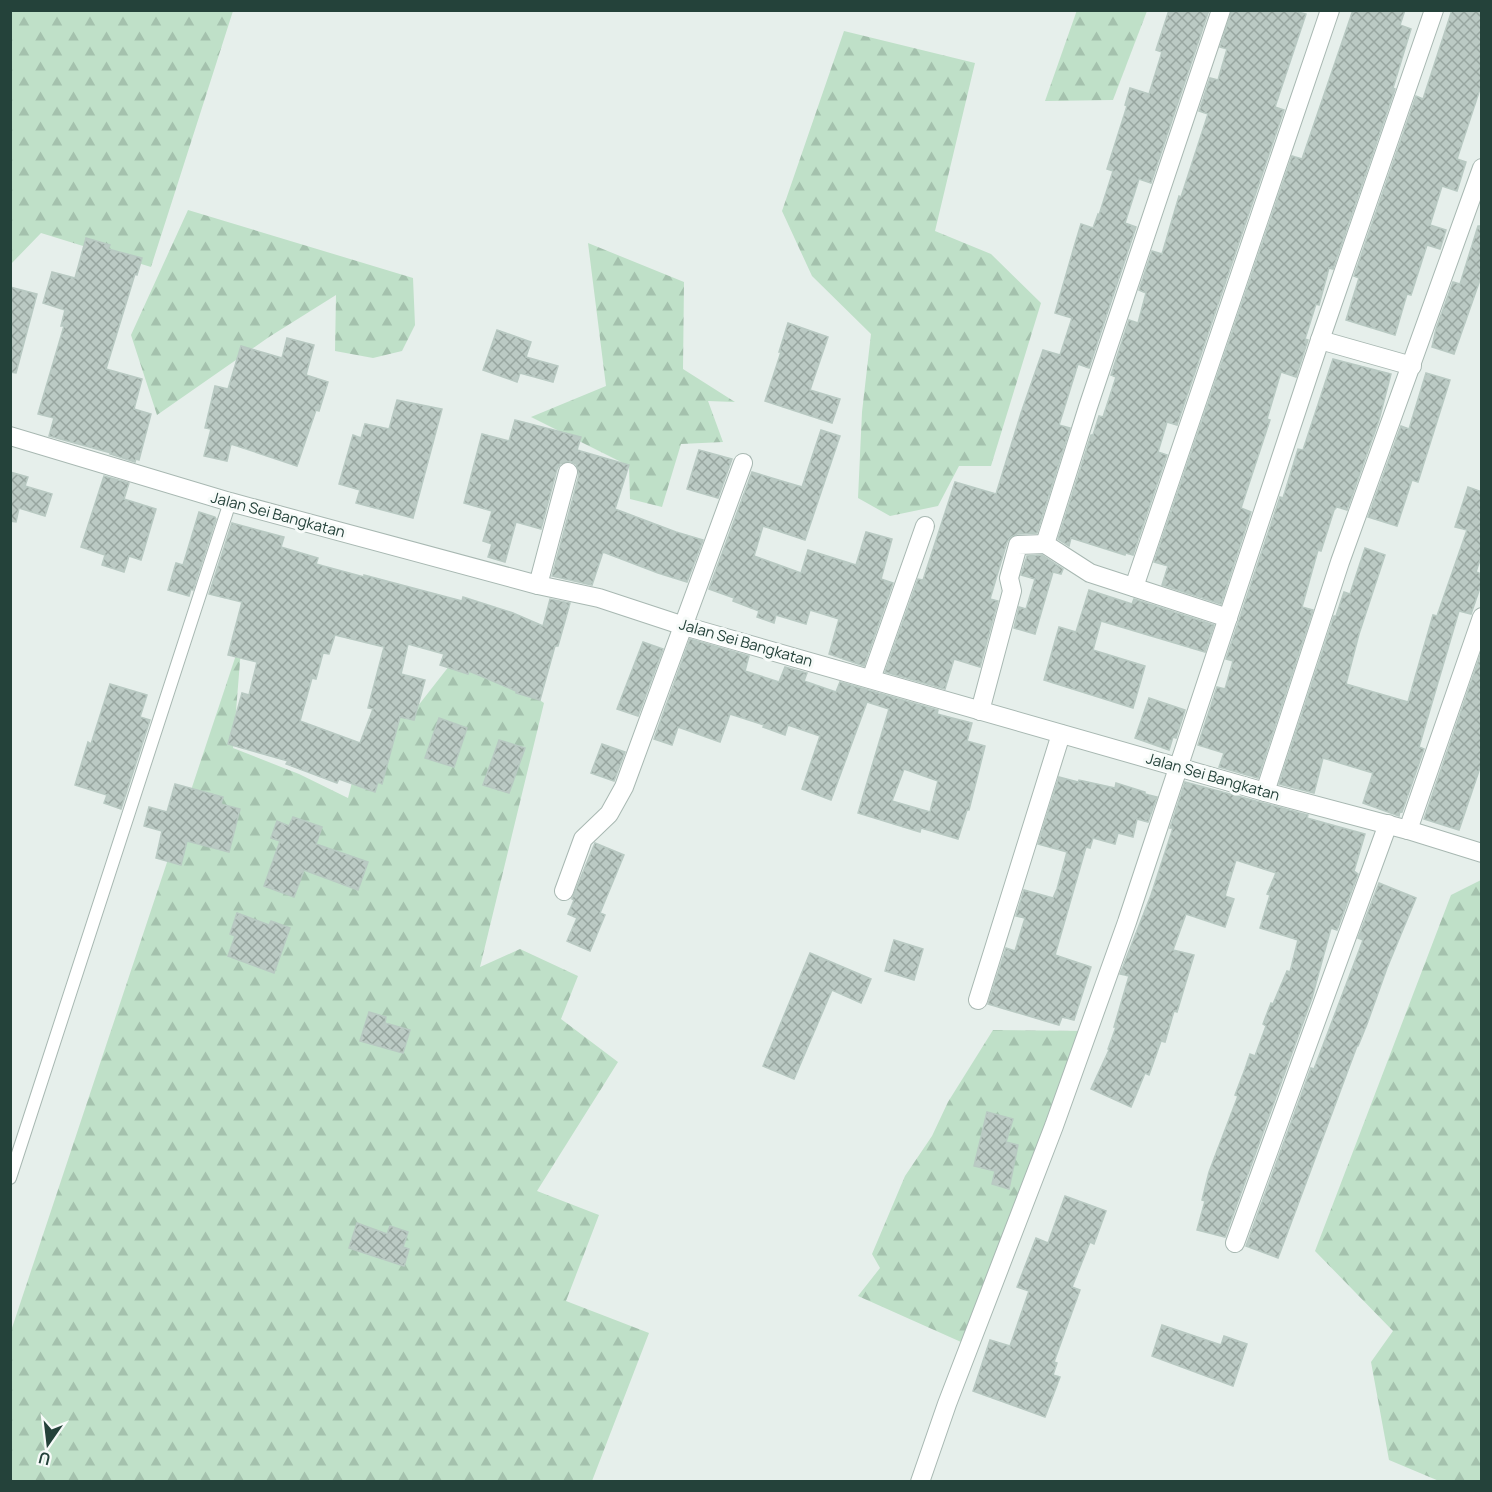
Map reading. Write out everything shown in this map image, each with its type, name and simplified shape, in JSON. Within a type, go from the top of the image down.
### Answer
[{"type":"street","points":[[1045,544],[1088,407],[1221,10]]},
{"type":"street","points":[[1134,588],[1330,10]]},
{"type":"street","points":[[920,1482],[947,1404],[1054,1126],[1127,922],[1320,340],[1434,10]]},
{"type":"street","points":[[1265,792],[1340,562],[1482,168]]},
{"type":"street","points":[[1320,340],[1412,366]]},
{"type":"street","name":"Jalan Sei Bangkatan","points":[[10,436],[230,502],[538,585],[599,598],[684,626],[1265,792],[1408,830],[1482,853]]},
{"type":"street","points":[[564,891],[583,839],[609,814],[624,787],[743,463]]},
{"type":"street","points":[[538,585],[568,472]]},
{"type":"street","points":[[871,679],[925,526]]},
{"type":"street","points":[[980,711],[1012,591],[1009,578],[1018,545],[1045,544],[1090,573],[1228,618]]},
{"type":"street","points":[[1408,830],[1482,617]]},
{"type":"street","points":[[978,1000],[1061,734]]},
{"type":"street","points":[[1236,1243],[1388,825]]},
{"type":"lane","points":[[10,1178],[230,502]]},
{"type":"green space","points":[[1077,10],[1147,11],[1113,100],[1045,101]]},
{"type":"green space","points":[[11,11],[233,11],[151,267],[41,233],[11,264]]},
{"type":"green space","points":[[844,31],[975,63],[935,231],[991,254],[1041,303],[991,466],[959,466],[938,506],[890,516],[858,498],[862,412],[871,334],[812,276],[782,211]]},
{"type":"green space","points":[[188,210],[413,278],[415,325],[402,351],[373,358],[335,351],[336,295],[269,337],[157,415],[131,335]]},
{"type":"green space","points":[[588,243],[684,282],[683,369],[735,402],[708,401],[723,442],[681,444],[662,507],[630,499],[629,466],[531,417],[606,386]]},
{"type":"green space","points":[[242,637],[233,748],[299,774],[348,798],[364,735],[414,711],[453,661],[498,672],[544,703],[480,967],[520,949],[578,976],[561,1019],[618,1062],[537,1191],[599,1215],[566,1301],[649,1333],[592,1481],[11,1482],[11,1331]]},
{"type":"green space","points":[[1481,880],[1481,1481],[1439,1481],[1389,1460],[1371,1362],[1393,1331],[1315,1251],[1451,895]]},
{"type":"green space","points":[[993,1030],[1088,1031],[970,1346],[858,1296],[880,1268],[872,1254],[905,1176],[932,1136],[948,1102]]},
{"type":"building","points":[[1169,10],[1209,10],[1151,183],[1139,179],[1125,223],[1136,227],[1089,368],[1078,364],[1059,425],[1070,428],[1037,533],[1017,534],[1007,542],[990,599],[998,601],[980,667],[954,659],[945,689],[885,672],[918,579],[923,580],[955,482],[996,494],[1043,350],[1060,355],[1072,318],[1055,313],[1081,224],[1093,228],[1099,215],[1113,171],[1107,169],[1127,106],[1125,105],[1130,88],[1149,94],[1162,52],[1156,50]]},
{"type":"building","points":[[1232,10],[1294,11],[1306,14],[1275,107],[1284,110],[1177,425],[1167,422],[1158,452],[1167,455],[1133,555],[1126,553],[1125,555],[1071,538],[1069,546],[1058,539],[1091,435],[1093,435],[1099,416],[1103,417],[1116,377],[1111,375],[1129,320],[1138,323],[1146,293],[1139,290],[1152,251],[1162,254],[1179,196],[1181,197],[1208,114],[1199,111],[1210,78],[1218,80],[1227,49],[1220,47]]},
{"type":"building","points":[[1353,10],[1405,10],[1400,25],[1411,29],[1393,88],[1395,89],[1333,269],[1329,268],[1319,305],[1316,304],[1296,377],[1281,372],[1267,419],[1270,420],[1241,508],[1251,512],[1221,604],[1162,585],[1168,566],[1154,562],[1292,156],[1302,159]]},
{"type":"building","points":[[1452,10],[1482,10],[1482,83],[1457,159],[1466,162],[1457,191],[1442,186],[1430,225],[1446,230],[1440,249],[1427,245],[1411,295],[1407,294],[1395,335],[1346,320],[1359,278],[1354,276],[1416,96],[1423,99]]},
{"type":"building","points":[[1478,226],[1482,226],[1482,274],[1454,354],[1432,347],[1453,282],[1460,284]]},
{"type":"building","points":[[86,238],[110,245],[108,249],[142,258],[106,369],[142,379],[134,409],[151,414],[139,460],[136,459],[135,462],[49,436],[54,418],[38,414],[64,326],[61,326],[65,310],[43,303],[52,272],[75,278]]},
{"type":"building","points":[[10,287],[37,294],[16,373],[10,372]]},
{"type":"building","points":[[788,323],[828,337],[810,390],[840,399],[832,423],[765,401]]},
{"type":"building","points":[[497,330],[531,342],[526,357],[558,366],[553,382],[520,373],[517,382],[483,370]]},
{"type":"building","points":[[287,338],[314,345],[306,375],[328,382],[297,466],[231,444],[227,461],[204,456],[211,429],[205,428],[215,386],[228,389],[241,346],[282,358]]},
{"type":"building","points":[[1333,359],[1391,374],[1379,420],[1347,510],[1337,507],[1334,510],[1321,551],[1318,550],[1302,607],[1313,610],[1258,778],[1219,767],[1224,753],[1198,745],[1217,687],[1225,689],[1233,661],[1226,659],[1280,497],[1283,498],[1298,449],[1303,450]]},
{"type":"building","points":[[1426,373],[1450,380],[1418,482],[1412,480],[1397,526],[1368,517],[1401,426],[1409,429]]},
{"type":"building","points":[[397,400],[442,409],[413,518],[356,503],[360,490],[339,484],[353,435],[361,438],[365,424],[389,429]]},
{"type":"building","points":[[515,420],[581,437],[577,450],[629,465],[615,509],[703,540],[687,582],[603,552],[592,585],[552,576],[579,475],[576,464],[570,461],[560,464],[557,469],[541,529],[516,522],[505,562],[488,557],[492,544],[483,541],[492,511],[464,503],[482,434],[509,441]]},
{"type":"building","points":[[821,430],[840,436],[805,540],[763,526],[754,556],[801,573],[808,550],[856,565],[866,532],[892,539],[881,579],[893,583],[864,666],[829,654],[839,619],[810,610],[806,624],[776,615],[774,623],[757,617],[759,611],[733,601],[734,598],[709,589],[752,472],[802,487]]},
{"type":"building","points":[[699,450],[732,459],[718,498],[687,489]]},
{"type":"building","points":[[10,472],[28,477],[25,486],[52,494],[45,516],[19,508],[16,522],[10,521]]},
{"type":"building","points":[[104,476],[129,483],[124,499],[156,509],[141,560],[129,556],[124,572],[102,565],[105,555],[81,547]]},
{"type":"building","points":[[1468,487],[1482,492],[1482,554],[1476,572],[1482,574],[1482,582],[1471,614],[1459,611],[1419,747],[1424,749],[1402,812],[1400,811],[1399,816],[1363,803],[1373,773],[1323,758],[1314,793],[1279,784],[1334,616],[1336,616],[1344,592],[1350,594],[1365,548],[1385,555],[1359,634],[1346,684],[1408,702],[1433,615],[1437,616],[1467,530],[1455,527]]},
{"type":"building","points":[[199,512],[216,519],[189,596],[168,590],[176,563],[183,565]]},
{"type":"building","points":[[232,523],[284,537],[281,547],[318,558],[316,564],[462,601],[463,597],[513,613],[543,626],[550,599],[570,603],[540,700],[516,693],[516,691],[469,671],[468,674],[440,665],[444,654],[408,644],[401,674],[425,680],[414,720],[400,717],[382,784],[378,782],[375,792],[339,779],[337,783],[286,764],[288,761],[228,744],[242,693],[249,695],[257,662],[228,655],[242,602],[209,594]],"holes":[[[335,635],[384,647],[368,708],[373,709],[360,743],[300,721],[312,678],[316,679],[323,653],[329,654]]]},
{"type":"building","points":[[1042,555],[1063,569],[1061,574],[1053,572],[1035,634],[1014,628],[1019,607],[1026,609],[1035,579],[1021,575],[1027,556]]},
{"type":"building","points":[[1089,590],[1132,604],[1134,599],[1214,625],[1205,652],[1101,621],[1093,650],[1145,666],[1133,708],[1044,680],[1059,627],[1076,632]]},
{"type":"building","points":[[690,639],[749,656],[745,671],[779,682],[785,667],[807,673],[804,681],[836,692],[840,682],[938,710],[937,714],[972,723],[967,741],[985,746],[969,810],[967,810],[958,839],[921,828],[920,832],[858,813],[889,709],[867,702],[831,800],[802,789],[820,736],[788,725],[785,735],[763,727],[764,725],[730,714],[720,742],[678,727],[672,745],[654,739]],"holes":[[[904,769],[938,781],[930,812],[892,801]]]},
{"type":"building","points":[[643,642],[663,649],[638,716],[617,709]]},
{"type":"building","points":[[1481,653],[1482,762],[1459,830],[1424,819]]},
{"type":"building","points":[[110,684],[147,695],[140,717],[150,720],[121,809],[104,803],[107,795],[75,785]]},
{"type":"building","points":[[1149,698],[1185,710],[1176,738],[1173,737],[1169,750],[1135,738]]},
{"type":"building","points":[[439,718],[467,728],[454,767],[425,758]]},
{"type":"building","points":[[499,740],[525,748],[509,793],[483,785]]},
{"type":"building","points":[[602,744],[625,752],[614,781],[591,773]]},
{"type":"building","points":[[1059,777],[1115,788],[1116,783],[1157,797],[1148,822],[1137,819],[1133,837],[1118,833],[1115,844],[1093,838],[1090,848],[1086,847],[1055,955],[1091,967],[1074,1020],[1062,1017],[1059,1025],[988,1004],[1006,948],[1015,951],[1025,918],[1016,916],[1024,890],[1053,898],[1057,889],[1067,852],[1038,844]]},
{"type":"building","points":[[1185,782],[1308,815],[1307,818],[1365,834],[1354,871],[1358,874],[1337,930],[1331,928],[1312,998],[1225,1237],[1197,1230],[1205,1201],[1202,1200],[1209,1172],[1238,1096],[1235,1095],[1250,1054],[1255,1056],[1266,1026],[1263,1024],[1271,1003],[1273,1004],[1287,971],[1290,972],[1298,940],[1260,928],[1270,895],[1267,894],[1276,873],[1236,860],[1225,896],[1234,899],[1225,927],[1186,914],[1173,950],[1194,955],[1177,1012],[1174,1011],[1165,1042],[1161,1041],[1149,1075],[1145,1073],[1131,1107],[1091,1089],[1109,1050],[1129,976],[1120,974],[1151,895]]},
{"type":"building","points":[[175,784],[223,797],[221,804],[240,809],[229,852],[187,841],[181,865],[156,858],[162,831],[144,826],[149,807],[167,812]]},
{"type":"building","points":[[293,817],[322,827],[316,844],[368,862],[358,890],[304,870],[294,897],[264,886],[280,841],[271,838],[277,821],[289,826]]},
{"type":"building","points":[[595,843],[624,855],[600,913],[605,915],[590,951],[567,941],[577,918],[568,914]]},
{"type":"building","points":[[1379,883],[1416,898],[1357,1046],[1278,1258],[1246,1246],[1311,1068],[1314,1069],[1363,940],[1358,938]]},
{"type":"building","points":[[237,913],[269,925],[271,921],[290,928],[274,973],[228,956],[235,936],[230,934]]},
{"type":"building","points":[[894,940],[923,949],[914,980],[885,971]]},
{"type":"building","points":[[810,953],[871,979],[861,1003],[832,990],[794,1079],[763,1066]]},
{"type":"building","points":[[369,1012],[386,1017],[385,1023],[410,1030],[403,1053],[360,1041]]},
{"type":"building","points":[[987,1112],[1013,1119],[1006,1142],[1018,1145],[1009,1189],[992,1184],[995,1171],[974,1166]]},
{"type":"building","points":[[1065,1196],[1106,1211],[1094,1244],[1090,1242],[1072,1287],[1080,1290],[1054,1362],[1057,1363],[1053,1375],[1060,1377],[1045,1417],[973,1391],[990,1340],[1010,1346],[1029,1291],[1017,1287],[1036,1238],[1048,1243]]},
{"type":"building","points":[[357,1223],[387,1234],[390,1226],[408,1232],[403,1247],[409,1249],[404,1266],[349,1248]]},
{"type":"building","points":[[1162,1325],[1221,1345],[1224,1336],[1247,1344],[1233,1386],[1152,1356]]}]
